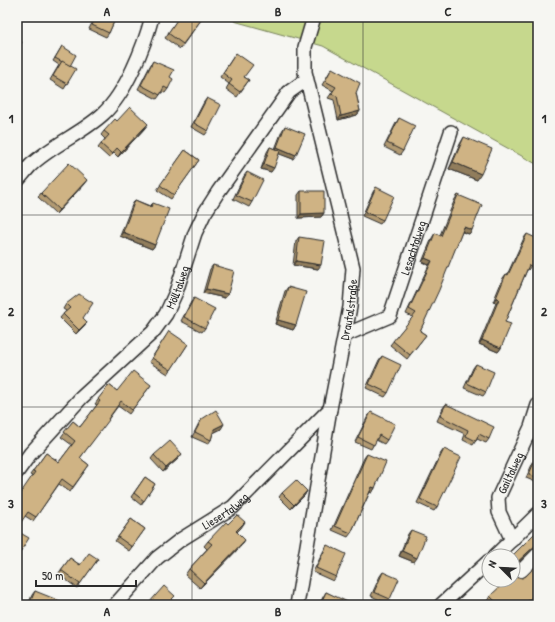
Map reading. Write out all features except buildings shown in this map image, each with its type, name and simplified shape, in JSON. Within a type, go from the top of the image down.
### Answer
[{"type":"street","points":[[17,182],[37,161],[104,113],[121,93],[132,71],[152,17]]},
{"type":"street","name":"Drautalstraße","points":[[297,605],[330,409],[350,307],[353,268],[306,80],[305,47],[314,17]]},
{"type":"street","name":"Mölltalweg","points":[[17,472],[30,454],[81,398],[153,332],[166,314],[176,292],[195,233],[204,214],[289,92],[306,80]]},
{"type":"street","name":"Lesachtalweg","points":[[345,335],[390,316],[451,132]]},
{"type":"street","name":"Gailtalweg","points":[[512,540],[500,512],[498,498],[530,427],[538,405]]},
{"type":"street","name":"Liesertalweg","points":[[115,605],[157,558],[180,540],[233,507],[330,409]]},
{"type":"street","points":[[504,548],[538,514]]},
{"type":"street","points":[[521,571],[538,554]]},
{"type":"street","points":[[441,605],[481,568]]},
{"type":"green space","points":[[232,17],[538,17],[538,165],[323,46],[234,21]]}]
